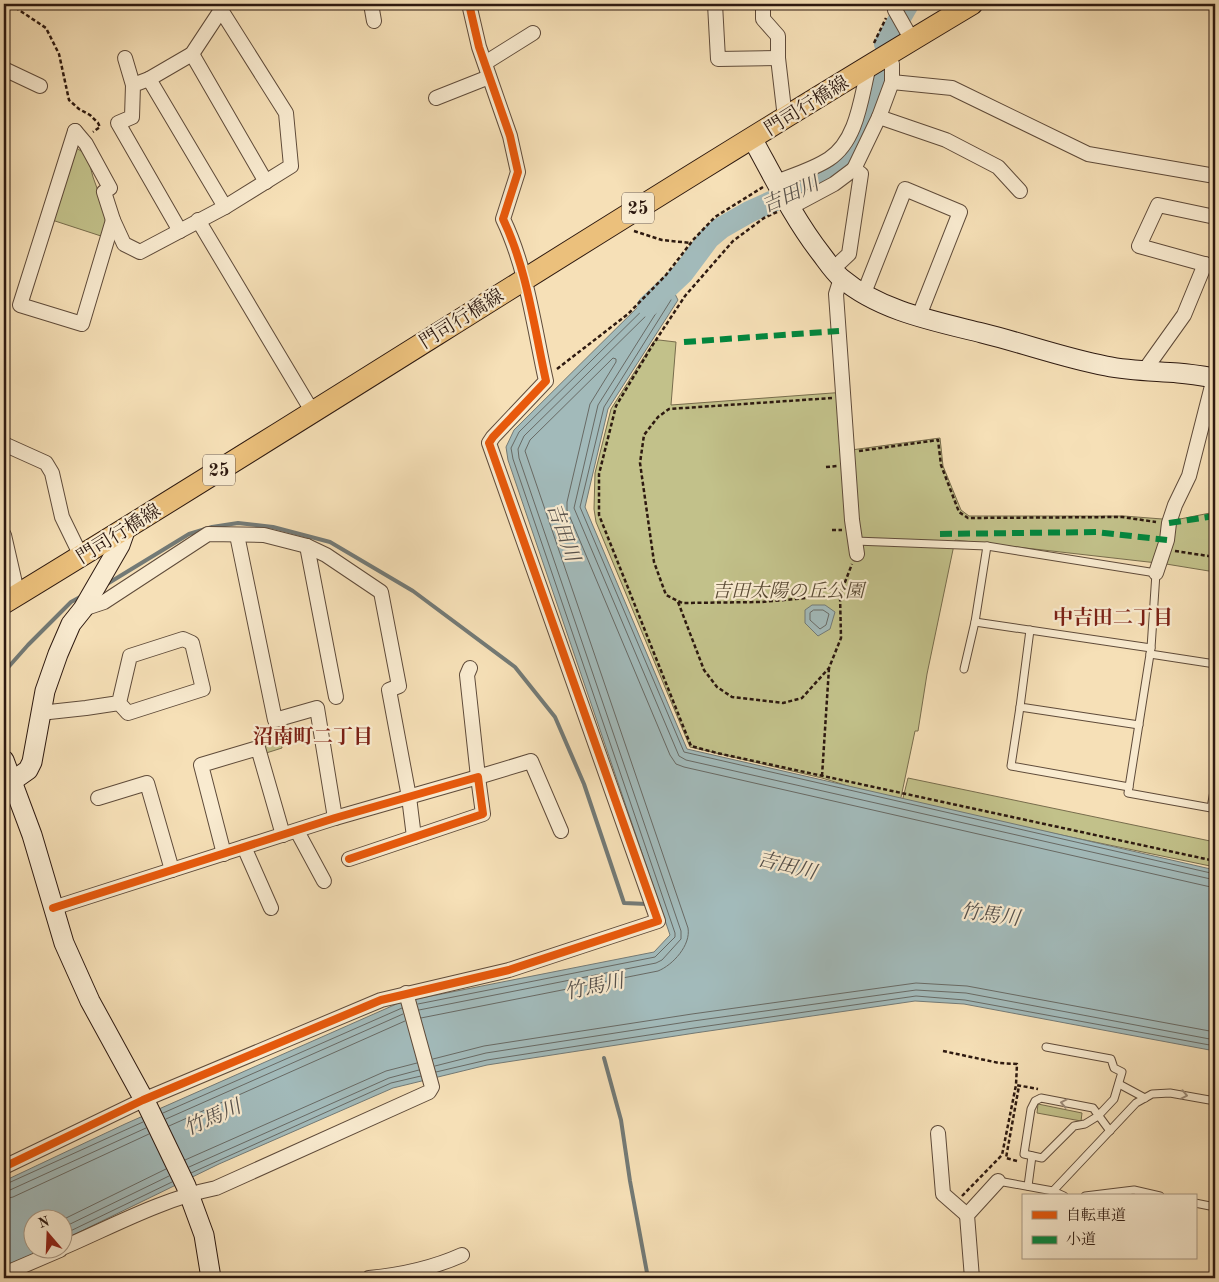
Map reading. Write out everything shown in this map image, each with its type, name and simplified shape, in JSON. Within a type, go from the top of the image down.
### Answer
[{"type":"main road","name":"門司行橋線","points":[[12,598],[785,118],[875,57],[972,4]]},
{"type":"street","points":[[371,4],[374,21]]},
{"type":"street","points":[[4,1167],[382,1000],[407,996],[509,970],[658,921],[489,443],[492,437],[546,381],[524,279],[512,237],[503,219],[518,172],[510,136],[479,47],[469,4]]},
{"type":"street","points":[[715,4],[718,59],[778,58]]},
{"type":"street","points":[[763,4],[763,19],[778,36],[778,58],[785,118]]},
{"type":"street","points":[[113,220],[82,324],[20,305],[75,131],[110,188],[104,192],[113,220],[124,244],[140,252],[225,207],[291,166],[286,113],[223,7],[192,54],[149,79],[133,85]]},
{"type":"street","points":[[896,7],[911,39]]},
{"type":"street","points":[[484,63],[533,33]]},
{"type":"street","points":[[192,54],[266,182]]},
{"type":"street","points":[[875,57],[892,64],[892,82],[879,117],[854,169],[834,184],[780,193],[828,160],[839,151],[847,140],[856,120],[875,57]]},
{"type":"street","points":[[125,58],[133,85],[132,117],[118,123],[180,231]]},
{"type":"street","points":[[4,69],[40,86]]},
{"type":"street","points":[[436,98],[489,77]]},
{"type":"street","points":[[149,79],[225,207]]},
{"type":"street","points":[[892,82],[952,88],[1088,154],[1215,176]]},
{"type":"street","points":[[879,117],[946,140],[989,162],[998,167],[1020,191]]},
{"type":"street","points":[[752,138],[780,193],[813,244],[837,274],[864,293],[889,306],[918,316],[1108,367],[1215,378],[1189,476],[1175,505],[1156,573]]},
{"type":"street","points":[[854,169],[861,174],[849,254],[837,274],[836,294],[856,547]]},
{"type":"street","points":[[864,293],[905,189],[952,208],[960,212],[918,316]]},
{"type":"street","points":[[1144,371],[1184,315],[1210,265],[1139,246],[1158,205],[1215,217]]},
{"type":"street","points":[[198,220],[312,411]]},
{"type":"street","points":[[4,447],[6,444],[46,463],[52,473],[62,517],[81,556]]},
{"type":"street","points":[[11,782],[28,770],[32,762],[45,691],[58,654],[71,624],[100,580],[120,545],[126,528]]},
{"type":"street","points":[[84,606],[104,602],[208,534],[264,535],[307,546],[326,555],[380,592],[399,686],[389,690],[409,798],[414,837]]},
{"type":"street","points":[[4,535],[15,583],[12,598]]},
{"type":"street","points":[[237,535],[275,720],[317,708],[335,818]]},
{"type":"street","points":[[307,546],[336,697]]},
{"type":"street","points":[[183,639],[192,643],[203,689],[128,713],[119,703],[130,656],[183,639]]},
{"type":"street","points":[[349,859],[483,814],[467,675],[470,668]]},
{"type":"street","points":[[40,713],[119,703]]},
{"type":"street","points":[[224,854],[201,765],[258,748],[283,835]]},
{"type":"street","points":[[4,760],[32,835],[64,943],[90,1001],[145,1104],[187,1190],[204,1235],[212,1278]]},
{"type":"street","points":[[53,908],[335,818],[478,778],[531,761],[562,832]]},
{"type":"street","points":[[98,798],[147,782],[172,870]]},
{"type":"street","points":[[297,831],[324,881]]},
{"type":"street","points":[[244,848],[271,908]]},
{"type":"street","points":[[72,1244],[153,1208],[187,1190],[216,1188],[429,1092],[432,1087],[407,996]]},
{"type":"street","points":[[938,1134],[943,1194],[967,1215],[972,1278]]},
{"type":"street","points":[[967,1215],[998,1181]]},
{"type":"street","points":[[369,1278],[384,1277],[441,1265],[462,1255]]},
{"type":"street","points":[[4,1274],[36,1260]]},
{"type":"lane","points":[[856,547],[987,546],[1156,573],[1150,651],[1128,793],[1213,811],[1215,785]]},
{"type":"lane","points":[[964,669],[975,622],[987,546]]},
{"type":"lane","points":[[975,622],[1030,630],[1215,664]]},
{"type":"lane","points":[[1030,630],[1012,766],[1129,787]]},
{"type":"lane","points":[[1020,708],[1139,726]]},
{"type":"lane","points":[[1046,1047],[1111,1059],[1114,1068],[1122,1072],[1114,1099],[1098,1116],[1085,1124],[1074,1126],[1042,1158],[1024,1154],[1031,1108],[1035,1100],[1041,1098],[1093,1108],[1098,1116],[1110,1131]]},
{"type":"lane","points":[[1119,1084],[1149,1096]]},
{"type":"lane","points":[[1053,1191],[1136,1103],[1149,1096],[1170,1093],[1215,1101]]},
{"type":"lane","points":[[1028,1186],[1032,1156]]},
{"type":"lane","points":[[998,1181],[1053,1191],[1060,1194]]},
{"type":"lane","points":[[1101,1194],[1134,1190],[1151,1194]]},
{"type":"lane","points":[[1196,1203],[1215,1207]]},
{"type":"path","points":[[10,4],[46,28],[59,54],[69,100],[98,123],[100,128],[82,140]]},
{"type":"path","points":[[875,57],[888,13],[896,7]]},
{"type":"path","points":[[546,381],[555,370],[628,314],[666,275],[690,242],[715,217],[780,193]]},
{"type":"path","points":[[780,193],[764,218],[733,241],[685,296],[652,346],[616,406],[599,474],[599,515],[691,746],[1215,861]]},
{"type":"path","points":[[631,230],[662,240],[690,242]]},
{"type":"path","points":[[840,595],[762,602],[682,603],[666,595],[654,562],[640,463],[644,435],[658,417],[669,409],[844,397]]},
{"type":"path","points":[[848,453],[938,440],[941,464],[959,512],[968,518],[1122,517],[1169,523]]},
{"type":"path","points":[[822,776],[829,668],[841,638],[840,595],[856,547]]},
{"type":"path","points":[[1164,549],[1215,557]]},
{"type":"path","points":[[677,600],[704,670],[717,687],[732,697],[783,703],[802,698],[829,668]]},
{"type":"path","points":[[943,1052],[999,1063],[1017,1064],[1018,1085],[1006,1158],[1031,1164]]},
{"type":"path","points":[[1018,1085],[1046,1091]]},
{"type":"path","points":[[959,1199],[1002,1155],[1018,1085]]},
{"type":"green space","points":[[75,147],[87,155],[108,219],[104,237],[52,220]]},
{"type":"green space","name":"吉田太陽の丘公園","points":[[654,341],[676,342],[671,405],[846,392],[851,450],[940,438],[943,466],[961,510],[969,516],[1124,516],[1175,520],[1215,512],[1215,572],[1166,564],[955,540],[927,674],[918,731],[915,731],[900,802],[822,778],[690,747],[596,522],[594,509],[595,473],[611,409]]},
{"type":"green space","points":[[277,724],[282,748],[263,754],[255,729]]},
{"type":"green space","points":[[908,778],[1215,842],[1215,867],[902,802]]},
{"type":"green space","points":[[1038,1104],[1082,1113],[1081,1121],[1037,1113]]},
{"type":"water","name":"竹馬川","points":[[667,278],[678,300],[608,409],[585,507],[687,749],[1215,870],[1215,1051],[964,1004],[915,1001],[487,1065],[393,1088],[219,1164],[72,1236],[72,1210],[22,1210],[23,1260],[4,1269],[4,1181],[125,1124],[401,1002],[654,952],[670,935],[508,460],[506,447],[514,430]]},
{"type":"water","points":[[812,605],[825,605],[835,612],[830,629],[818,636],[805,623],[805,610]]},
{"type":"waterway","name":"吉田川","points":[[885,44],[908,4]]},
{"type":"waterway","name":"吉田川","points":[[648,306],[683,273],[709,238],[721,228],[749,212],[818,183],[838,170],[852,150],[867,117],[879,70]]},
{"type":"waterway","points":[[107,584],[189,534],[212,527],[238,523],[273,527],[330,542],[413,591],[515,667],[555,717],[584,784],[624,903],[647,904]]},
{"type":"waterway","points":[[4,672],[71,602],[82,596]]},
{"type":"waterway","points":[[604,1058],[621,1120],[648,1278]]},
{"type":"marked path","points":[[684,342],[839,331]]},
{"type":"marked path","points":[[1169,523],[1215,516]]},
{"type":"marked path","points":[[940,534],[1096,532],[1167,540]]},
{"type":"cycle path","points":[[4,1167],[143,1100],[381,1000],[509,970],[658,921],[489,443],[546,381],[524,278],[503,219],[518,172],[510,136],[479,47],[469,4]]},
{"type":"cycle path","points":[[53,908],[335,818],[478,777],[483,814],[349,859]]},
{"type":"district","name":"中吉田二丁目","points":[[1113,617]]},
{"type":"district","name":"沼南町二丁目","points":[[313,736]]}]
